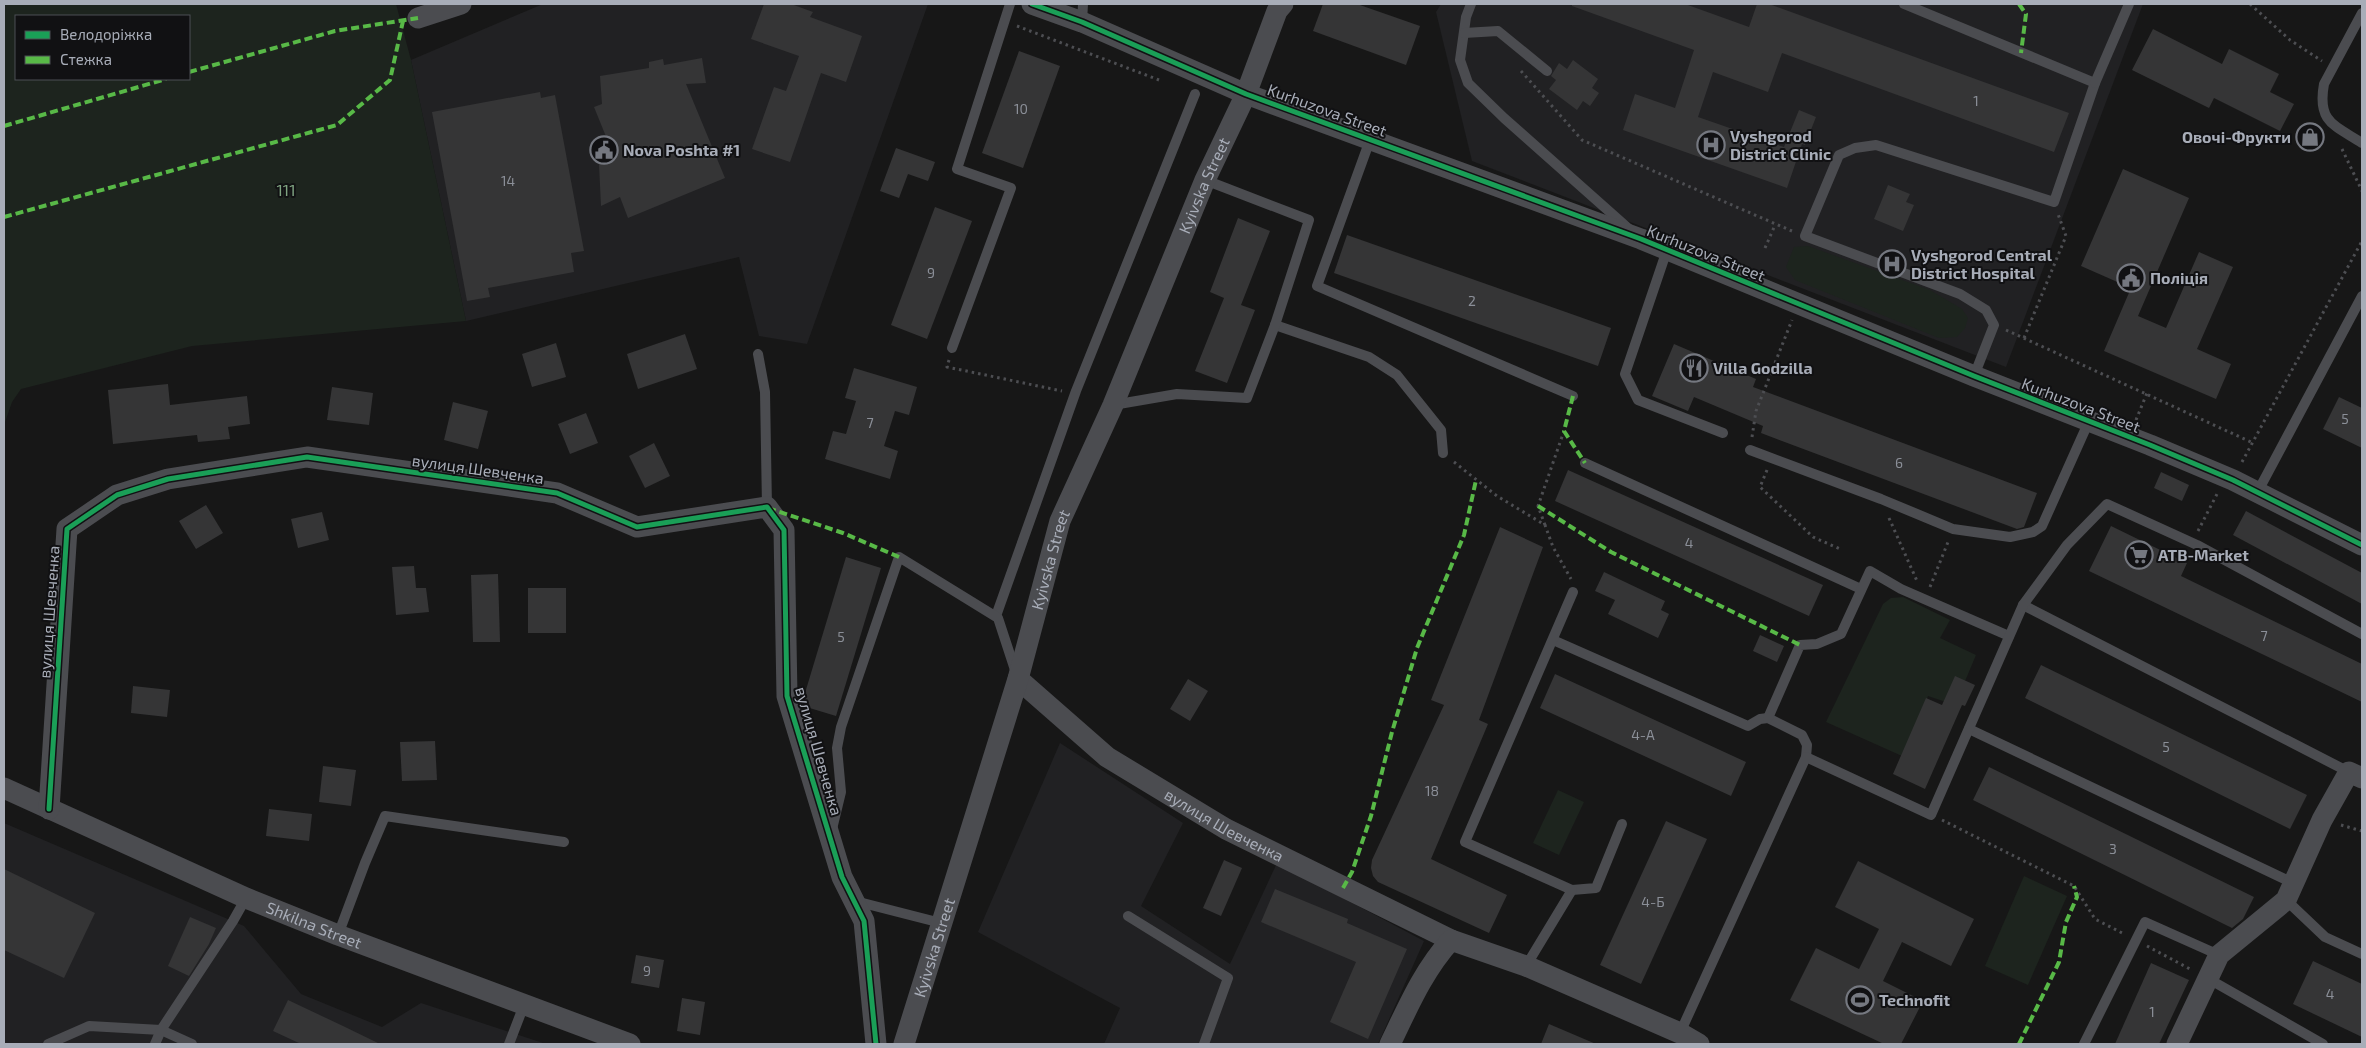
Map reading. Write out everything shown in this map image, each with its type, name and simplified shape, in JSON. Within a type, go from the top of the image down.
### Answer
[{"type":"street","points":[[418,18],[461,4]]},
{"type":"street","name":"Kurhuzova Street","points":[[1032,4],[1083,13],[1246,94],[1641,239],[1974,376],[2089,421],[2233,480],[2362,545]]},
{"type":"street","name":"Kyivska Street","points":[[904,1044],[1018,679],[1060,521],[1113,405],[1205,180],[1246,94],[1277,11],[1283,4]]},
{"type":"street","name":"вулиця Шевченка","points":[[49,809],[67,529],[117,494],[168,479],[307,457],[557,493],[637,527],[767,507],[784,530],[787,696],[830,836],[852,900],[864,921],[876,1044]]},
{"type":"street","name":"вулиця Шевченка","points":[[1018,679],[1107,757],[1226,829],[1451,940],[1526,966],[1680,1033],[1699,1044]]},
{"type":"street","points":[[2176,1044],[2219,955],[2289,891],[2322,820],[2356,775]]},
{"type":"street","name":"Shkilna Street","points":[[4,788],[246,898],[338,936],[630,1044]]},
{"type":"street","points":[[1390,1044],[1419,983],[1438,954],[1451,940]]},
{"type":"lane","points":[[952,346],[1011,188],[957,169],[1010,4]]},
{"type":"lane","points":[[1471,4],[1466,17],[1460,60],[1468,84],[1641,239]]},
{"type":"lane","points":[[1904,4],[2095,83]]},
{"type":"lane","points":[[1974,376],[1994,325],[1986,310],[1960,294],[1805,236],[1838,155],[1855,148],[1876,145],[2054,202],[2095,83],[2129,4]]},
{"type":"lane","points":[[2362,13],[2324,84],[2321,97],[2323,110],[2329,122],[2362,144]]},
{"type":"lane","points":[[1464,33],[1498,31],[1547,72]]},
{"type":"lane","points":[[996,616],[1076,391],[1195,94]]},
{"type":"lane","points":[[1370,140],[1317,286],[1573,396]]},
{"type":"lane","points":[[1113,405],[1177,394],[1247,398],[1275,325],[1309,220],[1205,180]]},
{"type":"lane","points":[[1667,250],[1625,374],[1638,400],[1723,433]]},
{"type":"lane","points":[[2257,493],[2362,296]]},
{"type":"lane","points":[[1275,325],[1368,356],[1397,375],[1441,430],[1443,453]]},
{"type":"lane","points":[[758,354],[766,392],[767,507]]},
{"type":"lane","points":[[1750,450],[1881,499],[1953,529],[2010,536],[2033,532],[2042,526],[2089,421]]},
{"type":"lane","points":[[1585,463],[1861,589]]},
{"type":"lane","points":[[1806,757],[1931,815],[2023,605],[2066,545],[2107,504],[2192,542],[2362,634]]},
{"type":"lane","points":[[830,836],[841,792],[837,748],[841,727],[899,557],[998,618],[1018,679]]},
{"type":"lane","points":[[1768,718],[1800,645],[1818,644],[1841,634],[1870,571],[1901,589],[2009,636]]},
{"type":"lane","points":[[1573,592],[1465,842],[1572,890],[1596,888],[1622,824]]},
{"type":"lane","points":[[2023,605],[2356,775]]},
{"type":"lane","points":[[1553,640],[1748,726],[1760,719],[1768,718],[1802,734],[1806,745],[1806,757],[1680,1033]]},
{"type":"lane","points":[[1969,730],[2289,891],[2325,937],[2362,954]]},
{"type":"lane","points":[[338,936],[385,816],[564,842]]},
{"type":"lane","points":[[1526,966],[1572,890]]},
{"type":"lane","points":[[155,1044],[161,1030],[233,921],[246,898]]},
{"type":"lane","points":[[852,900],[941,923]]},
{"type":"lane","points":[[1128,916],[1228,978],[1204,1044]]},
{"type":"lane","points":[[2084,1044],[2145,922],[2219,955]]},
{"type":"lane","points":[[2208,978],[2320,1043]]},
{"type":"lane","points":[[509,1044],[524,1005]]},
{"type":"lane","points":[[48,1044],[89,1026],[161,1030],[192,1044]]},
{"type":"path","points":[[2250,4],[2290,40],[2332,68]]},
{"type":"path","points":[[1005,22],[1195,94]]},
{"type":"path","points":[[1518,68],[1582,140],[1775,225],[1805,236]]},
{"type":"path","points":[[2329,122],[2362,191]]},
{"type":"path","points":[[2024,338],[2066,236],[2054,202]]},
{"type":"path","points":[[1765,248],[1775,225]]},
{"type":"path","points":[[2240,465],[2362,241]]},
{"type":"path","points":[[1750,450],[1756,411],[1792,320]]},
{"type":"path","points":[[1994,325],[2252,442]]},
{"type":"path","points":[[952,346],[947,367],[1062,391],[1076,391]]},
{"type":"path","points":[[1564,431],[1538,506],[1553,548],[1571,576],[1573,592]]},
{"type":"path","points":[[1443,453],[1497,496],[1545,524]]},
{"type":"path","points":[[1772,458],[1760,486],[1813,537],[1840,549]]},
{"type":"path","points":[[2192,542],[2219,491]]},
{"type":"path","points":[[1881,499],[1926,599]]},
{"type":"path","points":[[1926,599],[1953,529]]},
{"type":"path","points":[[1931,815],[2074,886],[2095,919],[2208,978]]},
{"type":"shaded area","points":[[543,4],[928,4],[807,344],[759,336],[739,257],[466,321],[411,60]]},
{"type":"shaded area","name":"Vyshgorod Central District Hospital","points":[[1441,4],[2143,4],[2006,367],[1472,161],[1436,12]]},
{"type":"shaded area","points":[[1060,743],[1183,823],[1141,906],[1230,964],[1277,863],[1424,941],[1378,1044],[1104,1044],[1120,1008],[978,932]]},
{"type":"shaded area","points":[[4,823],[244,926],[301,994],[382,1027],[421,1003],[546,1044],[4,1044]]},
{"type":"green space","name":"111","points":[[4,4],[396,4],[411,60],[466,321],[192,346],[21,389],[12,402],[4,425]]},
{"type":"green space","points":[[1808,246],[1930,290],[1962,309],[1968,318],[1965,328],[1957,337],[1939,338],[1795,280],[1786,267],[1794,247]]},
{"type":"green space","points":[[1903,597],[1950,620],[1940,638],[1976,655],[1955,705],[1928,696],[1902,756],[1826,722],[1883,604],[1891,598]]},
{"type":"green space","points":[[1558,790],[1584,802],[1559,855],[1533,843]]},
{"type":"green space","points":[[2024,876],[2067,896],[2028,985],[1985,966]]},
{"type":"building","points":[[764,4],[791,4],[813,12],[810,17],[862,36],[846,82],[821,73],[790,162],[752,149],[774,87],[786,91],[799,56],[751,39]]},
{"type":"building","points":[[1323,4],[1357,4],[1420,26],[1406,65],[1313,31]]},
{"type":"building","points":[[1572,4],[1685,4],[1749,27],[1757,4],[1769,4],[2069,113],[2054,152],[1782,53],[1768,92],[1713,72],[1698,117],[1784,147],[1799,110],[1816,117],[1805,145],[1802,144],[1787,188],[1623,130],[1635,94],[1675,108],[1694,50],[1572,6]]},
{"type":"building","points":[[2153,29],[2222,64],[2229,49],[2279,74],[2270,92],[2294,104],[2280,131],[2214,98],[2209,108],[2132,70]]},
{"type":"building","points":[[1019,51],[1060,66],[1023,168],[982,153]]},
{"type":"building","points":[[702,58],[706,83],[686,84],[725,178],[628,218],[620,197],[601,206],[598,143],[607,139],[594,107],[602,104],[600,76],[649,68],[649,62],[663,59],[664,65]]},
{"type":"building","points":[[1573,60],[1598,79],[1592,88],[1599,93],[1590,106],[1583,101],[1577,110],[1549,89],[1556,80],[1551,76],[1559,63],[1567,69]]},
{"type":"building","points":[[540,92],[541,98],[555,95],[584,251],[571,253],[574,272],[488,288],[490,297],[467,301],[432,112]]},
{"type":"building","points":[[896,148],[935,162],[928,181],[908,174],[899,198],[880,191]]},
{"type":"building","name":"Поліція","points":[[2123,169],[2189,198],[2138,316],[2166,328],[2199,252],[2233,267],[2197,349],[2231,364],[2216,399],[2104,351],[2131,288],[2081,266]]},
{"type":"building","points":[[1888,185],[1910,194],[1906,202],[1914,205],[1903,231],[1874,219]]},
{"type":"building","points":[[935,207],[972,221],[927,339],[891,325]]},
{"type":"building","points":[[1238,218],[1270,231],[1241,305],[1255,310],[1227,383],[1195,371],[1224,298],[1210,292]]},
{"type":"building","points":[[1347,235],[1611,328],[1598,366],[1334,273]]},
{"type":"building","points":[[685,334],[697,369],[638,389],[627,354]]},
{"type":"building","points":[[556,343],[566,377],[532,387],[522,354]]},
{"type":"building","points":[[1674,344],[1756,379],[1753,387],[2037,493],[2024,527],[2017,529],[1761,433],[1763,426],[1694,397],[1688,411],[1652,396]]},
{"type":"building","points":[[854,368],[917,387],[909,415],[895,411],[884,446],[898,451],[890,479],[825,459],[833,431],[846,434],[856,401],[845,398]]},
{"type":"building","points":[[168,384],[170,405],[247,396],[250,424],[228,427],[230,439],[198,442],[197,435],[113,444],[108,390]]},
{"type":"building","points":[[332,387],[373,393],[369,425],[327,420]]},
{"type":"building","points":[[2339,397],[2362,408],[2362,448],[2323,429]]},
{"type":"building","points":[[453,402],[488,411],[478,449],[444,440]]},
{"type":"building","points":[[586,413],[598,443],[570,454],[558,424]]},
{"type":"building","points":[[654,443],[670,476],[645,488],[629,456]]},
{"type":"building","points":[[1568,470],[1823,585],[1809,616],[1555,501]]},
{"type":"building","points":[[2161,472],[2189,485],[2182,501],[2154,488]]},
{"type":"building","points":[[206,505],[223,533],[196,549],[179,521]]},
{"type":"building","points":[[2246,511],[2362,573],[2362,604],[2233,535]]},
{"type":"building","points":[[322,512],[329,540],[298,548],[291,519]]},
{"type":"building","points":[[2111,526],[2187,563],[2181,576],[2362,664],[2362,702],[2089,571]]},
{"type":"building","points":[[1500,527],[1543,547],[1479,720],[1488,724],[1431,859],[1507,895],[1489,933],[1378,882],[1373,876],[1371,868],[1372,860],[1444,705],[1431,700]]},
{"type":"building","points":[[846,557],[881,568],[836,716],[803,706],[802,703]]},
{"type":"building","points":[[414,566],[416,588],[426,588],[429,612],[396,615],[392,567]]},
{"type":"building","points":[[1604,572],[1665,601],[1661,610],[1669,614],[1658,638],[1608,614],[1615,600],[1595,591]]},
{"type":"building","points":[[498,574],[500,642],[473,642],[471,575]]},
{"type":"building","points":[[528,588],[566,588],[566,633],[528,633]]},
{"type":"building","points":[[1760,635],[1784,646],[1777,662],[1753,651]]},
{"type":"building","points":[[2041,665],[2307,795],[2290,829],[2025,698]]},
{"type":"building","points":[[1555,674],[1746,762],[1731,796],[1540,708]]},
{"type":"building","points":[[1955,676],[1975,685],[1965,706],[1962,705],[1925,789],[1893,774],[1926,698],[1942,705]]},
{"type":"building","points":[[1188,679],[1208,691],[1190,721],[1170,709]]},
{"type":"building","points":[[133,686],[170,690],[167,717],[131,713]]},
{"type":"building","points":[[435,741],[437,780],[402,781],[400,742]]},
{"type":"building","points":[[323,766],[356,770],[351,806],[319,802]]},
{"type":"building","points":[[1989,767],[2254,897],[2243,919],[2232,928],[1973,800]]},
{"type":"building","points":[[269,809],[312,814],[309,841],[266,836]]},
{"type":"building","points":[[1666,821],[1707,839],[1641,984],[1600,965]]},
{"type":"building","points":[[1224,860],[1242,868],[1221,916],[1203,908]]},
{"type":"building","points":[[1858,861],[1974,919],[1951,966],[1902,942],[1883,981],[1923,1001],[1901,1044],[1884,1044],[1790,1000],[1816,948],[1859,969],[1879,929],[1835,907]]},
{"type":"building","points":[[4,869],[95,913],[64,978],[4,950]]},
{"type":"building","points":[[1275,889],[1348,919],[1347,923],[1407,949],[1368,1039],[1330,1022],[1356,962],[1261,922]]},
{"type":"building","points":[[190,917],[216,928],[209,944],[189,976],[168,966]]},
{"type":"building","points":[[636,955],[664,960],[659,988],[631,983]]},
{"type":"building","points":[[2313,961],[2362,984],[2362,1037],[2293,1004]]},
{"type":"building","points":[[2151,963],[2189,980],[2159,1044],[2115,1044]]},
{"type":"building","points":[[682,998],[705,1002],[700,1035],[677,1031]]},
{"type":"building","points":[[288,1000],[380,1044],[301,1044],[273,1031]]},
{"type":"building","points":[[1549,1024],[1596,1044],[1541,1044]]},
{"type":"marked path","points":[[2019,4],[2026,14],[2021,53]]},
{"type":"marked path","points":[[190,72],[335,31],[418,18]]},
{"type":"marked path","points":[[4,217],[337,125],[390,80],[403,21]]},
{"type":"marked path","points":[[4,126],[163,80]]},
{"type":"marked path","points":[[1573,396],[1564,431],[1585,463]]},
{"type":"marked path","points":[[1343,888],[1352,872],[1371,816],[1392,732],[1417,648],[1464,535],[1476,480]]},
{"type":"marked path","points":[[1538,506],[1611,552],[1800,645]]},
{"type":"marked path","points":[[768,508],[843,533],[899,557]]},
{"type":"marked path","points":[[2019,1044],[2059,962],[2066,922],[2077,897],[2074,886]]},
{"type":"cycle path","points":[[1032,4],[1082,22],[1246,94],[1641,239],[1974,376],[2150,445],[2233,480],[2362,545]]},
{"type":"cycle path","points":[[49,809],[67,529],[117,495],[168,479],[307,457],[557,493],[637,527],[767,507],[784,530],[787,696],[842,877],[864,921],[876,1044]]},
{"type":"place","name":"Овочі-Фрукти","points":[[2310,137]]},
{"type":"place","name":"Vyshgorod District Clinic","points":[[1711,145]]},
{"type":"place","name":"Nova Poshta #1","points":[[604,150]]},
{"type":"place","name":"Vyshgorod Central District Hospital","points":[[1892,264]]},
{"type":"place","name":"Поліція","points":[[2131,278]]},
{"type":"place","name":"Villa Godzilla","points":[[1694,368]]},
{"type":"place","name":"ATB-Market","points":[[2139,555]]},
{"type":"place","name":"Technofit","points":[[1860,1000]]}]
